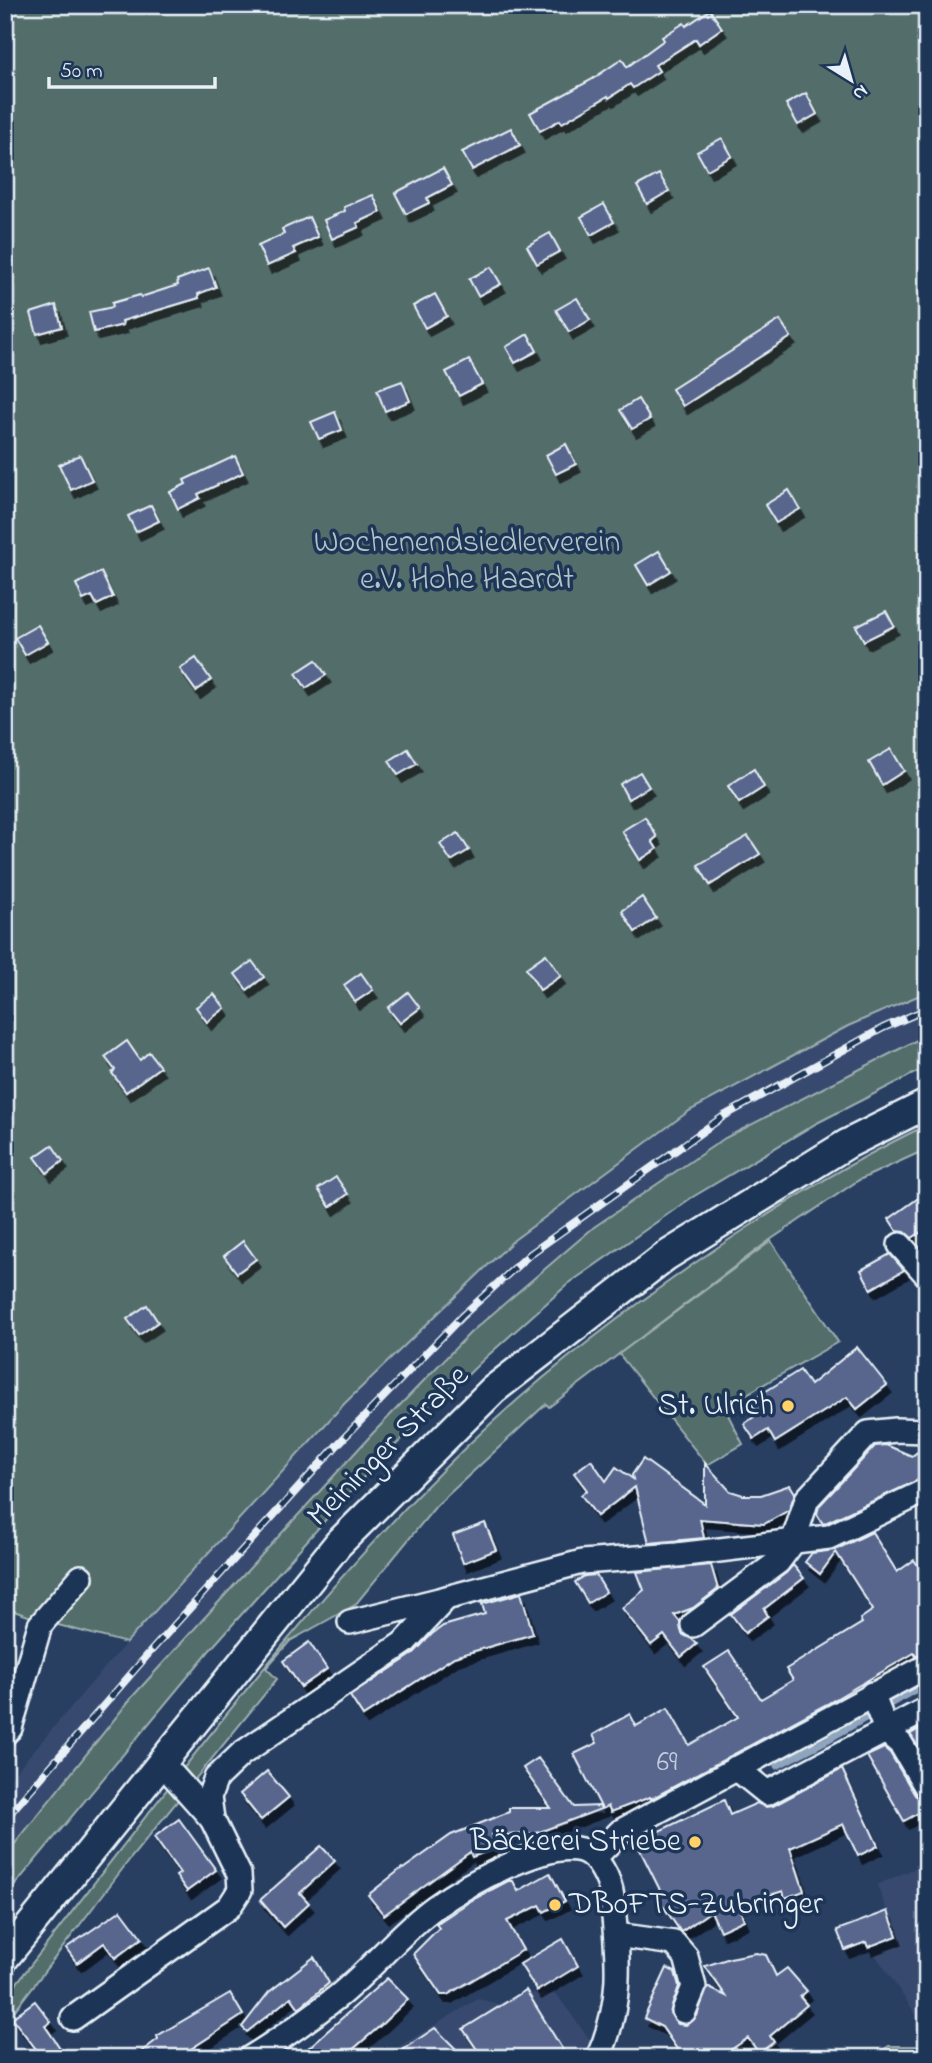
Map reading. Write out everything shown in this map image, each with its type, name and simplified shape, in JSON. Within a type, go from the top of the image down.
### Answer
[{"type":"main road","name":"Meininger Straße","points":[[5,1957],[338,1544],[493,1390],[666,1256],[846,1144],[927,1104]]},
{"type":"street","points":[[900,1245],[927,1275]]},
{"type":"street","points":[[693,1625],[778,1562],[793,1542],[807,1499],[868,1433],[927,1431]]},
{"type":"street","points":[[351,1622],[582,1562],[677,1555],[829,1537],[927,1490]]},
{"type":"street","points":[[5,1733],[10,1728],[40,1625],[81,1577]]},
{"type":"street","points":[[212,1819],[209,1797],[216,1777],[241,1754],[405,1643],[446,1598]]},
{"type":"street","points":[[736,1768],[767,1793],[879,1712],[927,1665]]},
{"type":"street","points":[[594,1858],[621,1831],[736,1768],[879,1712],[927,1709]]},
{"type":"street","points":[[879,1712],[927,1788]]},
{"type":"street","points":[[73,2018],[229,1907],[240,1890],[239,1874],[212,1819],[161,1762]]},
{"type":"street","points":[[250,2058],[290,2033],[340,1994],[392,1943],[434,1907],[482,1877],[561,1849],[582,1850],[594,1858],[611,1891],[619,1978],[613,2018],[602,2056]]},
{"type":"street","points":[[616,1935],[674,1943],[686,1957],[694,1987],[684,2011]]},
{"type":"shaded area","points":[[927,992],[927,1035],[864,1066],[594,1227],[470,1332],[373,1433],[134,1696],[5,1856],[5,1784],[126,1643],[344,1404],[514,1240],[689,1111],[848,1026]]},
{"type":"shaded area","points":[[927,1863],[927,2031],[875,1954],[901,1944],[877,1885]]},
{"type":"shaded area","points":[[526,1993],[557,1995],[592,2043],[584,2058],[393,2058],[390,2052],[478,1999],[497,2004]]},
{"type":"green space","name":"Wochenendsiedlerverein e.V. Hohe Haardt","points":[[5,5],[927,5],[927,992],[848,1026],[689,1111],[514,1240],[344,1404],[126,1643],[5,1608]]},
{"type":"green space","points":[[927,1035],[927,1067],[817,1123],[691,1198],[568,1284],[484,1359],[369,1471],[209,1651],[5,1897],[5,1856],[133,1696],[373,1433],[470,1333],[594,1227],[725,1138]]},
{"type":"green space","points":[[927,1125],[927,1149],[859,1180],[770,1240],[549,1407],[546,1404],[436,1506],[355,1605],[290,1641],[266,1668],[277,1679],[130,1859],[5,2023],[5,1998],[227,1713],[343,1575],[468,1445],[559,1365],[688,1268],[822,1181]]},
{"type":"green space","points":[[771,1241],[838,1342],[724,1407],[743,1444],[707,1465],[619,1354]]},
{"type":"green space","points":[[889,2046],[927,2046],[927,2058],[870,2058]]},
{"type":"building","points":[[710,10],[722,28],[699,44],[696,39],[655,65],[659,71],[633,88],[630,84],[562,123],[560,120],[540,131],[530,113],[591,80],[622,59],[627,67],[664,40],[662,37],[684,23],[686,26]]},
{"type":"building","points":[[806,93],[817,114],[798,125],[786,104]]},
{"type":"building","points":[[511,128],[520,145],[472,170],[462,152]]},
{"type":"building","points":[[722,138],[732,156],[707,170],[697,152]]},
{"type":"building","points":[[443,168],[452,185],[427,198],[429,203],[406,214],[395,193]]},
{"type":"building","points":[[659,174],[669,191],[647,204],[637,186]]},
{"type":"building","points":[[373,195],[381,212],[357,223],[359,227],[332,239],[324,220],[345,211],[344,207]]},
{"type":"building","points":[[604,204],[614,222],[591,235],[581,217]]},
{"type":"building","points":[[309,217],[318,237],[293,248],[296,253],[267,266],[258,246],[284,234],[282,229]]},
{"type":"building","points":[[550,233],[560,251],[537,264],[527,246]]},
{"type":"building","points":[[491,267],[501,284],[478,296],[469,279]]},
{"type":"building","points":[[209,268],[216,287],[198,294],[199,298],[122,321],[123,325],[94,332],[89,312],[113,307],[112,303],[178,285],[177,280]]},
{"type":"building","points":[[435,294],[447,316],[425,328],[413,306]]},
{"type":"building","points":[[577,298],[590,320],[569,332],[556,310]]},
{"type":"building","points":[[56,305],[62,327],[37,334],[31,313]]},
{"type":"building","points":[[780,320],[791,337],[683,406],[672,389]]},
{"type":"building","points":[[528,334],[537,351],[515,363],[506,347]]},
{"type":"building","points":[[469,360],[482,384],[459,396],[446,372]]},
{"type":"building","points":[[402,381],[410,401],[385,411],[377,390]]},
{"type":"building","points":[[638,399],[650,419],[632,429],[620,410]]},
{"type":"building","points":[[335,412],[342,430],[319,439],[311,422]]},
{"type":"building","points":[[566,444],[576,464],[556,474],[546,455]]},
{"type":"building","points":[[80,455],[92,480],[71,490],[59,465]]},
{"type":"building","points":[[235,456],[243,473],[198,494],[200,498],[178,509],[170,492],[186,484],[184,480]]},
{"type":"building","points":[[789,490],[800,509],[776,523],[765,505]]},
{"type":"building","points":[[151,505],[159,521],[136,532],[128,516]]},
{"type":"building","points":[[659,551],[671,571],[648,585],[636,565]]},
{"type":"building","points":[[101,572],[113,597],[97,605],[92,596],[83,600],[76,584]]},
{"type":"building","points":[[886,611],[894,626],[864,641],[856,626]]},
{"type":"building","points":[[38,625],[48,642],[25,655],[15,638]]},
{"type":"building","points":[[196,658],[211,680],[196,691],[180,669]]},
{"type":"building","points":[[316,660],[326,675],[306,688],[296,673]]},
{"type":"building","points":[[408,749],[417,764],[398,775],[389,761]]},
{"type":"building","points":[[891,749],[904,771],[882,785],[869,762]]},
{"type":"building","points":[[754,769],[764,787],[739,803],[728,786]]},
{"type":"building","points":[[640,772],[649,787],[628,799],[620,784]]},
{"type":"building","points":[[645,817],[657,837],[652,841],[657,849],[640,860],[622,831]]},
{"type":"building","points":[[458,833],[469,850],[451,861],[440,844]]},
{"type":"building","points":[[748,836],[760,854],[710,885],[698,865]]},
{"type":"building","points":[[642,897],[656,918],[635,932],[622,911]]},
{"type":"building","points":[[546,954],[561,976],[540,990],[526,968]]},
{"type":"building","points":[[252,961],[264,977],[247,990],[235,974]]},
{"type":"building","points":[[361,973],[373,990],[355,1002],[344,985]]},
{"type":"building","points":[[408,992],[420,1008],[400,1023],[388,1008]]},
{"type":"building","points":[[214,994],[225,1008],[207,1022],[196,1007]]},
{"type":"building","points":[[127,1041],[140,1060],[149,1052],[160,1067],[126,1092],[112,1073],[115,1070],[105,1057]]},
{"type":"building","points":[[52,1145],[63,1161],[47,1173],[35,1157]]},
{"type":"building","points":[[336,1177],[348,1194],[330,1207],[318,1189]]},
{"type":"building","points":[[920,1197],[927,1207],[927,1228],[912,1238],[905,1232],[897,1231],[889,1219]]},
{"type":"building","points":[[243,1241],[256,1259],[237,1273],[224,1256]]},
{"type":"building","points":[[890,1254],[904,1270],[871,1289],[861,1270]]},
{"type":"building","points":[[147,1305],[158,1322],[139,1335],[127,1319]]},
{"type":"building","points":[[857,1347],[887,1385],[857,1409],[847,1397],[775,1442],[768,1430],[754,1439],[744,1424],[758,1414],[750,1401],[800,1370],[810,1385]]},
{"type":"building","points":[[886,1445],[912,1456],[927,1445],[927,1476],[823,1524],[817,1514],[819,1506],[875,1446]]},
{"type":"building","points":[[643,1459],[705,1504],[705,1463],[730,1491],[743,1495],[761,1495],[790,1485],[795,1493],[789,1510],[764,1524],[700,1519],[704,1538],[649,1543],[635,1487],[597,1516],[581,1495],[587,1490],[574,1473],[591,1460],[606,1481],[616,1467],[633,1479],[632,1475]]},
{"type":"building","points":[[485,1523],[496,1550],[463,1563],[453,1535]]},
{"type":"building","points":[[872,1532],[897,1572],[914,1560],[927,1576],[927,1652],[916,1656],[914,1653],[827,1704],[651,1799],[650,1797],[611,1812],[608,1806],[602,1809],[574,1754],[597,1743],[593,1735],[630,1714],[636,1726],[668,1708],[689,1745],[738,1717],[704,1667],[729,1651],[761,1699],[793,1680],[786,1669],[862,1623],[860,1619],[873,1610],[836,1552],[820,1574],[805,1562],[812,1553],[835,1550]]},
{"type":"building","points":[[711,1565],[718,1589],[693,1608],[674,1615],[680,1622],[682,1634],[697,1644],[681,1657],[664,1635],[651,1645],[622,1608],[644,1590],[637,1572]]},
{"type":"building","points":[[793,1565],[804,1578],[764,1609],[768,1616],[745,1633],[731,1614]]},
{"type":"building","points":[[596,1575],[606,1592],[588,1603],[575,1582],[585,1576]]},
{"type":"building","points":[[521,1593],[533,1634],[454,1657],[363,1716],[350,1696],[413,1654],[443,1626],[485,1614],[482,1604]]},
{"type":"building","points":[[309,1642],[327,1669],[301,1687],[283,1661]]},
{"type":"building","points":[[927,1725],[927,1760],[910,1734]]},
{"type":"building","points":[[884,1748],[890,1753],[915,1795],[927,1808],[904,1821],[867,1756]]},
{"type":"building","points":[[538,1758],[574,1807],[600,1806],[601,1809],[534,1834],[492,1835],[497,1848],[472,1857],[470,1852],[384,1915],[368,1895],[451,1835],[509,1812],[509,1808],[551,1808],[523,1768]]},
{"type":"building","points":[[842,1769],[878,1846],[858,1856],[843,1824],[790,1848],[804,1891],[785,1898],[783,1891],[738,1905],[744,1920],[720,1931],[711,1911],[681,1932],[656,1896],[661,1892],[636,1842],[724,1800],[730,1815],[757,1803],[765,1807],[773,1806]]},
{"type":"building","points":[[267,1771],[289,1797],[261,1820],[240,1794]]},
{"type":"building","points":[[179,1819],[216,1870],[187,1891],[176,1876],[180,1873],[154,1837]]},
{"type":"building","points":[[321,1846],[335,1861],[300,1893],[309,1903],[283,1927],[260,1900]]},
{"type":"building","points":[[550,1873],[565,1901],[544,1912],[540,1905],[507,1921],[523,1950],[447,1995],[441,1995],[413,1954],[439,1928],[436,1924],[472,1900],[508,1881],[513,1881],[518,1891]]},
{"type":"building","points":[[121,1910],[142,1938],[115,1958],[104,1943],[77,1963],[66,1948]]},
{"type":"building","points":[[888,1911],[897,1936],[868,1947],[866,1942],[845,1950],[837,1930]]},
{"type":"building","points":[[563,1939],[578,1966],[537,1991],[520,1964]]},
{"type":"building","points":[[756,1953],[766,1955],[776,1976],[787,1968],[807,1991],[800,1997],[807,2005],[770,2036],[774,2042],[759,2053],[748,2038],[719,2058],[683,2058],[662,2027],[644,2018],[667,1968],[675,1972],[679,1986],[670,2013],[678,2024],[686,2025],[697,2016],[707,1987],[726,1996],[705,1966]]},
{"type":"building","points":[[314,1957],[329,1983],[299,2008],[291,1997],[247,2032],[242,2027],[269,1992]]},
{"type":"building","points":[[387,1978],[408,1999],[381,2025],[343,2058],[297,2058]]},
{"type":"building","points":[[526,1990],[564,2052],[554,2058],[483,2058],[463,2029]]},
{"type":"building","points":[[230,1993],[243,2015],[177,2058],[133,2058],[158,2039],[157,2036]]},
{"type":"building","points":[[35,2001],[51,2022],[45,2026],[67,2058],[43,2058],[12,2018]]},
{"type":"building","points":[[435,2028],[465,2058],[390,2058]]},
{"type":"waterway","points":[[777,1766],[927,1683]]},
{"type":"railway","points":[[5,1819],[151,1651],[340,1442],[462,1316],[530,1254],[724,1116],[883,1028],[927,1009]]},
{"type":"place","name":"St. Ulrich","points":[[788,1406]]},
{"type":"place","name":"Bäckerei Striebe","points":[[695,1842]]},
{"type":"place","name":"DB0FTS-Zubringer","points":[[555,1905]]}]
